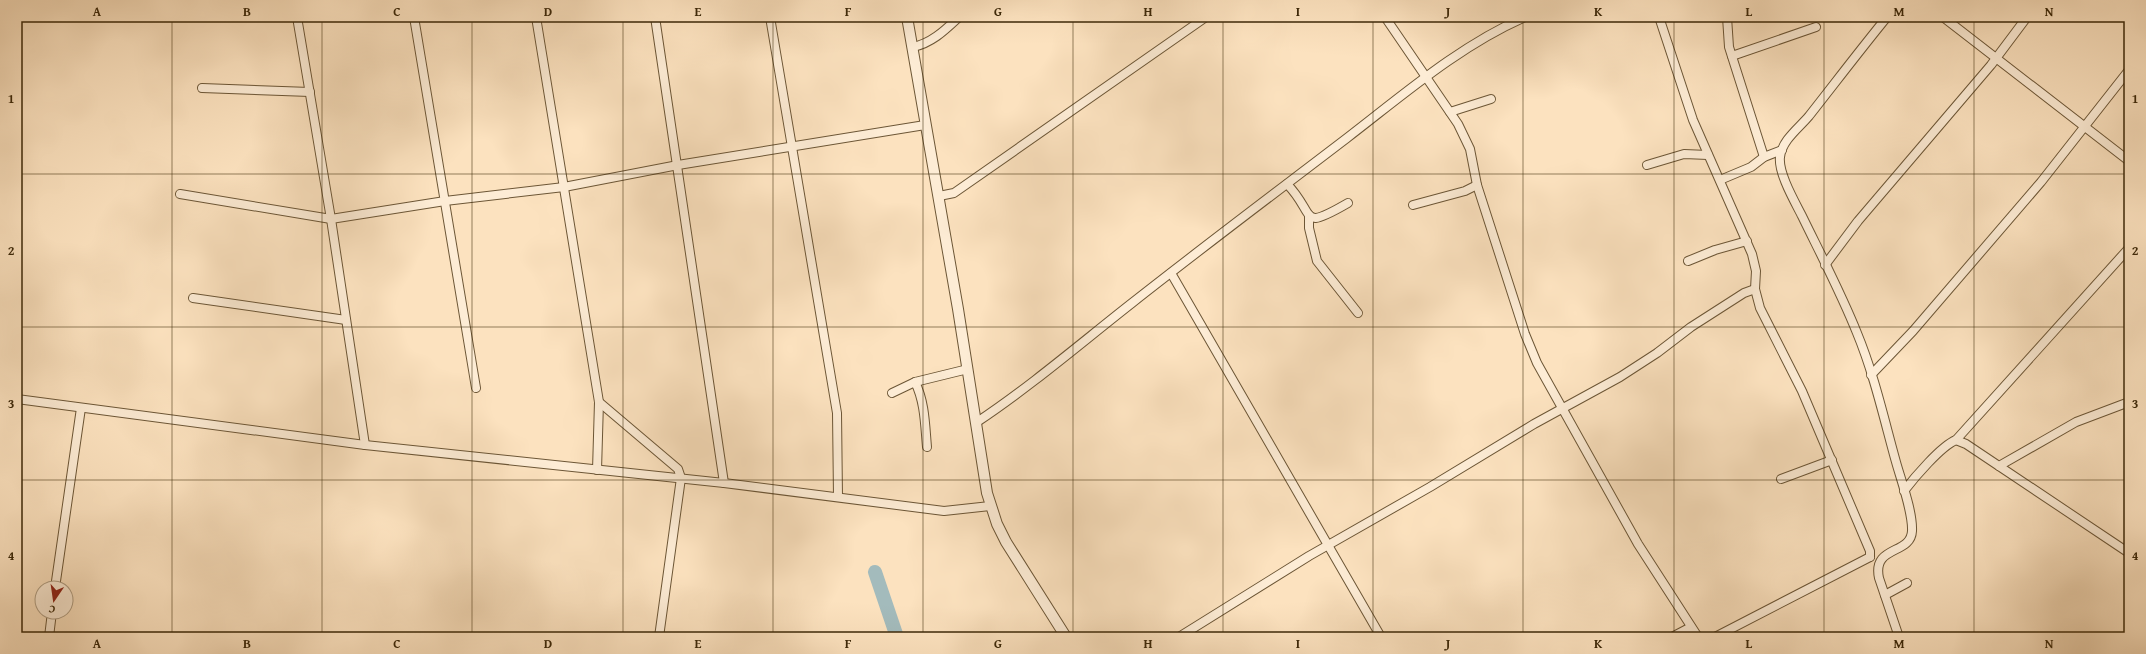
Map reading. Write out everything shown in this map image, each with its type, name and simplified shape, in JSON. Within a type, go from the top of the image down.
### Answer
[{"type":"street","points":[[297,17],[331,219],[365,445]]},
{"type":"street","points":[[414,17],[476,388]]},
{"type":"street","points":[[536,17],[599,402],[597,470]]},
{"type":"street","points":[[655,17],[724,483]]},
{"type":"street","points":[[770,17],[837,413],[838,497]]},
{"type":"street","points":[[908,17],[925,125],[939,196],[977,422],[983,476],[990,506],[1006,542],[1066,637]]},
{"type":"street","points":[[912,47],[923,45],[933,39],[960,17]]},
{"type":"street","points":[[939,196],[954,193],[1206,17]]},
{"type":"street","points":[[1385,17],[1450,112],[1470,149],[1477,185],[1525,334],[1537,363],[1638,544],[1698,637]]},
{"type":"street","points":[[977,422],[1013,396],[1426,77],[1476,43],[1508,24],[1525,17]]},
{"type":"street","points":[[1659,17],[1693,120],[1752,254],[1756,271],[1755,289],[1760,308],[1802,391],[1870,551],[1870,557]]},
{"type":"street","points":[[1886,17],[1807,119],[1788,140],[1782,150],[1780,164],[1857,333],[1871,375],[1904,491],[1912,526],[1910,538],[1906,544],[1887,553],[1879,563],[1878,573],[1899,637]]},
{"type":"street","points":[[1943,17],[2129,161]]},
{"type":"street","points":[[1825,265],[1858,221],[1996,58],[2027,17]]},
{"type":"street","points":[[1729,18],[1732,56],[1764,157]]},
{"type":"street","points":[[1732,56],[1816,27]]},
{"type":"street","points":[[1871,375],[1913,331],[2085,128],[2129,70]]},
{"type":"street","points":[[202,88],[310,92]]},
{"type":"street","points":[[1450,112],[1491,99]]},
{"type":"street","points":[[180,194],[331,219],[445,202],[564,187],[678,165],[925,125]]},
{"type":"street","points":[[1720,180],[1751,167],[1764,157],[1782,150]]},
{"type":"street","points":[[1647,165],[1684,154],[1708,155]]},
{"type":"street","points":[[1287,184],[1296,193],[1309,216],[1309,228],[1317,261],[1358,313]]},
{"type":"street","points":[[1412,205],[1465,191],[1477,185]]},
{"type":"street","points":[[1309,216],[1316,219],[1322,218],[1348,203]]},
{"type":"street","points":[[1688,262],[1715,250],[1746,241]]},
{"type":"street","points":[[1904,491],[1927,465],[1948,445],[1956,440],[2129,248]]},
{"type":"street","points":[[1171,273],[1328,548],[1381,637]]},
{"type":"street","points":[[1179,637],[1309,556],[1328,548],[1534,424],[1620,377],[1657,353],[1691,327],[1744,293],[1755,289]]},
{"type":"street","points":[[193,298],[346,320]]},
{"type":"street","points":[[892,393],[915,382],[968,369]]},
{"type":"street","points":[[915,382],[920,392],[923,407],[927,447]]},
{"type":"street","points":[[17,399],[365,445],[681,478],[944,511],[990,506]]},
{"type":"street","points":[[599,402],[678,469],[681,478],[659,637]]},
{"type":"street","points":[[1999,466],[2076,422],[2129,402]]},
{"type":"street","points":[[57,580],[81,408]]},
{"type":"street","points":[[1956,440],[1966,444],[2064,508],[2129,553]]},
{"type":"street","points":[[1781,479],[1832,460]]},
{"type":"street","points":[[1870,557],[1879,563]]},
{"type":"street","points":[[1715,637],[1870,557]]},
{"type":"street","points":[[1885,595],[1907,583]]},
{"type":"street","points":[[49,637],[51,620]]},
{"type":"street","points":[[1672,637],[1691,627]]},
{"type":"waterway","points":[[875,572],[897,637]]}]
